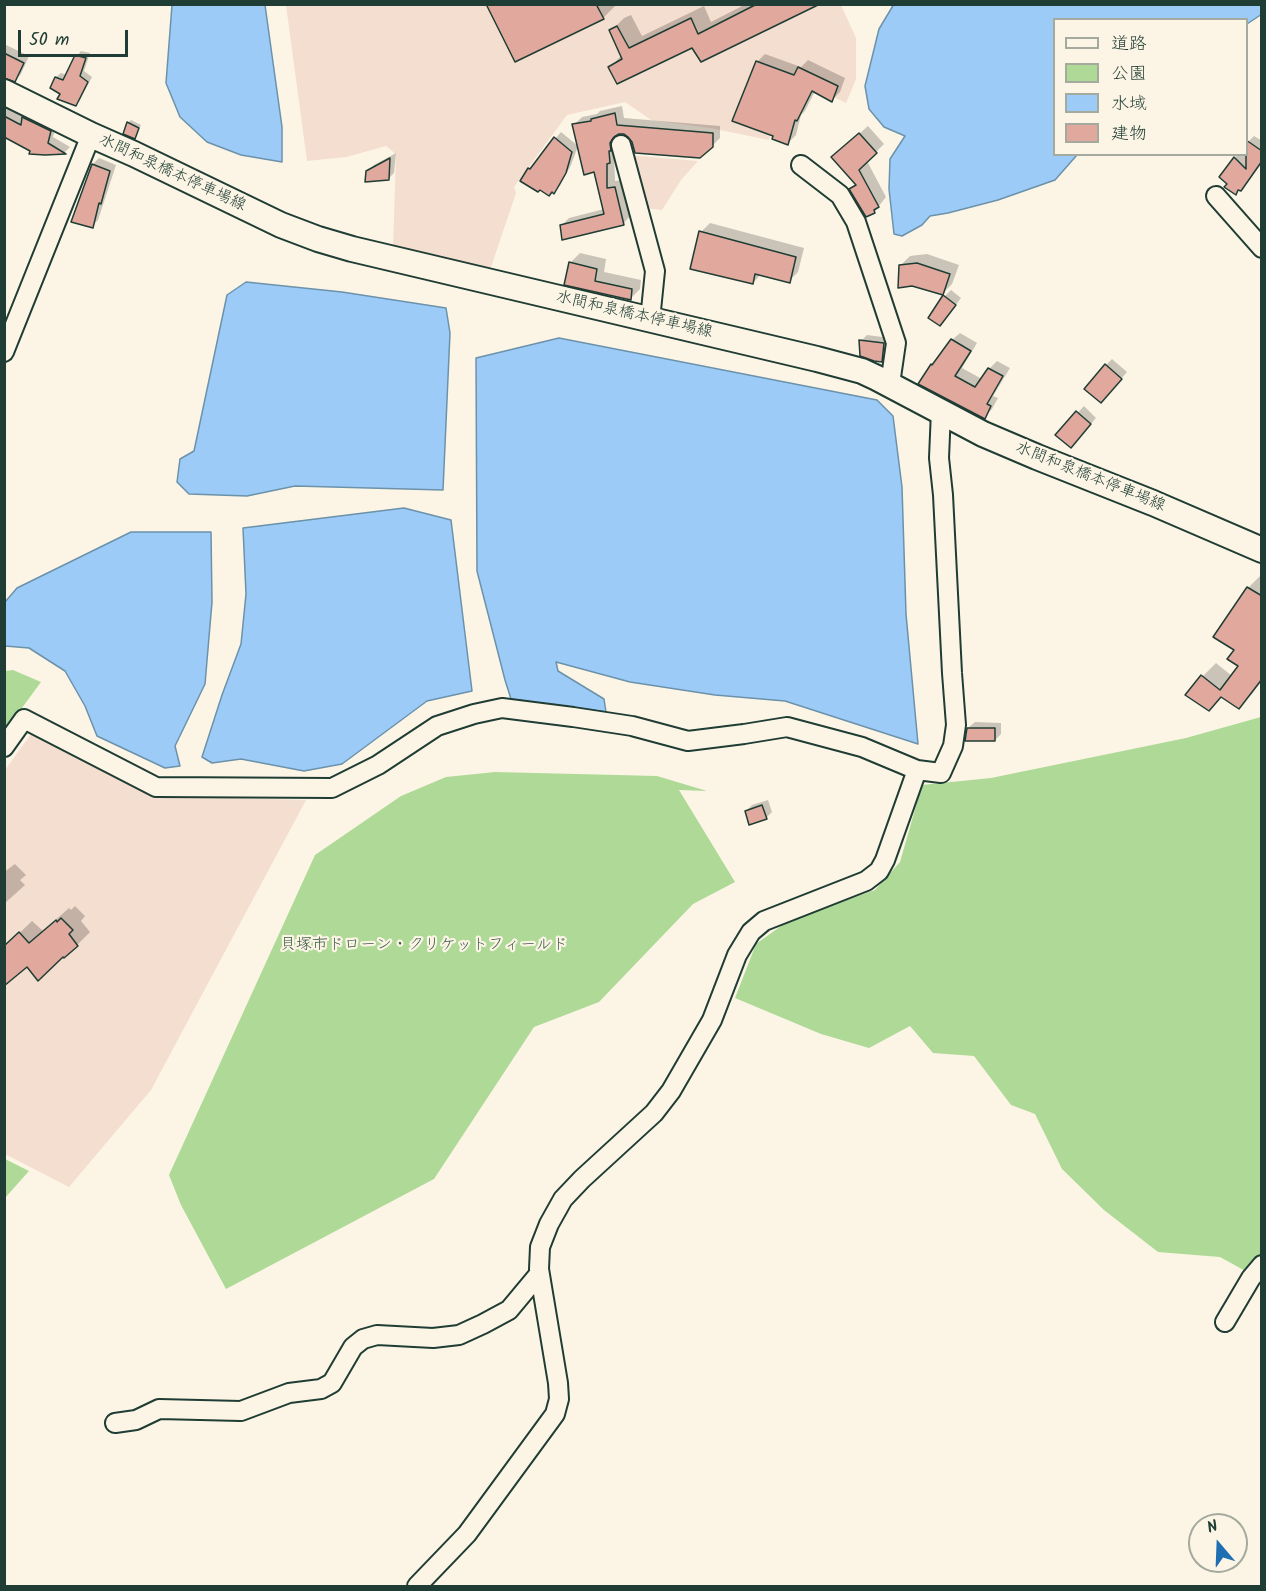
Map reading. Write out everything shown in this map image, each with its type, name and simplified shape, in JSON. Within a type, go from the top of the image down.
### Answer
[{"type":"main road","name":"水間和泉橋本停車場線","points":[[4,92],[252,211],[318,239],[861,371],[994,439],[1262,550]]},
{"type":"street","points":[[4,352],[91,135]]},
{"type":"street","points":[[621,145],[655,271],[650,320]]},
{"type":"street","points":[[801,165],[840,195],[855,222],[896,343],[890,384]]},
{"type":"street","points":[[1216,196],[1262,248]]},
{"type":"street","points":[[4,747],[24,718],[156,788],[332,788],[378,765],[438,726],[474,714],[502,708],[632,726],[688,741],[744,735],[787,727],[862,747],[917,770],[941,773],[953,746],[956,725],[939,458],[941,411]]},
{"type":"street","points":[[417,1587],[467,1534],[555,1414],[558,1383],[539,1274],[540,1247],[549,1224],[563,1199],[654,1113],[671,1091],[712,1020],[737,954],[751,932],[764,921],[866,881],[879,871],[917,770]]},
{"type":"street","points":[[1225,1322],[1251,1278],[1262,1265]]},
{"type":"street","points":[[115,1423],[136,1420],[159,1409],[241,1411],[289,1393],[321,1389],[332,1383],[353,1347],[363,1339],[377,1335],[434,1338],[459,1335],[508,1310],[539,1274]]},
{"type":"shaded area","points":[[286,5],[841,5],[856,38],[856,79],[846,103],[791,76],[769,140],[710,128],[651,120],[625,102],[567,115],[514,187],[516,193],[489,273],[393,249],[396,154],[386,146],[346,157],[307,161]]},
{"type":"shaded area","points":[[628,155],[698,161],[681,180],[662,210],[643,208]]},
{"type":"shaded area","points":[[33,731],[152,796],[306,800],[151,1090],[69,1187],[5,1154],[5,770]]},
{"type":"green space","points":[[13,670],[41,682],[5,731],[5,671]]},
{"type":"green space","points":[[1261,717],[1261,1284],[1249,1273],[1220,1257],[1158,1252],[1104,1210],[1062,1169],[1035,1114],[1011,1105],[974,1056],[933,1053],[910,1026],[869,1048],[821,1034],[735,998],[756,944],[788,921],[875,890],[900,862],[922,785],[991,778],[1186,738]]},
{"type":"green space","name":"貝塚市ドローン・クリケットフィールド","points":[[495,772],[657,776],[707,791],[679,790],[735,882],[693,904],[599,1002],[534,1027],[434,1179],[226,1289],[181,1205],[169,1175],[315,855],[401,796],[446,777]]},
{"type":"green space","points":[[5,1159],[29,1171],[5,1198]]},
{"type":"water","points":[[894,4],[1261,4],[1262,14],[1248,23],[1248,18],[1053,18],[1053,156],[1076,156],[1055,180],[998,200],[930,216],[922,225],[902,236],[894,234],[889,189],[890,159],[905,136],[884,127],[869,109],[865,86],[879,29]]},
{"type":"water","points":[[172,5],[265,5],[282,127],[282,162],[241,155],[207,142],[180,117],[166,83]]},
{"type":"water","points":[[246,282],[342,292],[446,308],[450,333],[443,490],[295,486],[247,496],[189,494],[177,482],[180,459],[194,451],[227,295]]},
{"type":"water","points":[[559,338],[877,400],[893,416],[902,487],[906,614],[918,744],[785,701],[715,695],[630,682],[556,662],[558,671],[604,699],[606,712],[511,699],[477,571],[476,358]]},
{"type":"water","points":[[404,508],[451,520],[472,691],[427,701],[342,764],[304,771],[241,759],[212,763],[202,757],[241,644],[246,594],[243,528]]},
{"type":"water","points":[[131,532],[211,532],[212,602],[205,684],[175,746],[180,766],[165,768],[97,736],[85,706],[65,671],[29,648],[5,646],[5,602],[17,588]]},
{"type":"building","points":[[486,4],[596,4],[604,19],[515,62]]},
{"type":"building","points":[[757,4],[820,4],[701,62],[692,48],[617,84],[608,67],[622,59],[609,30],[617,26],[629,48],[691,18],[698,34]]},
{"type":"building","points":[[4,53],[24,63],[15,82],[4,78]]},
{"type":"building","points":[[75,55],[86,58],[80,76],[88,82],[76,106],[57,99],[60,94],[50,88],[55,77],[63,80]]},
{"type":"building","points":[[756,61],[794,75],[798,67],[838,86],[832,102],[812,91],[797,121],[795,120],[788,145],[772,139],[773,136],[732,121]]},
{"type":"building","points":[[615,113],[617,125],[713,133],[713,147],[700,158],[635,153],[628,137],[619,134],[614,137],[610,143],[610,163],[607,164],[607,188],[615,187],[624,225],[562,240],[560,225],[604,214],[594,172],[584,175],[572,124],[591,121],[591,119]]},
{"type":"building","points":[[4,116],[21,125],[22,117],[51,131],[48,143],[66,154],[29,154],[30,151],[4,137]]},
{"type":"building","points":[[127,122],[139,128],[135,139],[123,134]]},
{"type":"building","points":[[859,133],[877,153],[859,170],[879,207],[874,210],[875,213],[866,217],[849,189],[856,185],[831,157]]},
{"type":"building","points":[[554,137],[572,152],[566,173],[554,194],[552,192],[549,196],[520,181]]},
{"type":"building","points":[[1248,141],[1262,151],[1262,161],[1236,195],[1224,187],[1227,184],[1219,177],[1234,157],[1246,169]]},
{"type":"building","points":[[390,158],[389,180],[365,182],[366,171]]},
{"type":"building","points":[[92,164],[110,171],[93,228],[71,222]]},
{"type":"building","points":[[699,231],[796,257],[790,283],[755,274],[753,284],[690,269]]},
{"type":"building","points":[[569,262],[597,269],[595,281],[632,289],[631,300],[564,285]]},
{"type":"building","points":[[917,263],[950,274],[943,295],[912,286],[898,288],[899,265]]},
{"type":"building","points":[[943,295],[956,305],[940,326],[928,318]]},
{"type":"building","points":[[951,339],[971,351],[955,376],[975,387],[988,368],[1003,376],[987,404],[991,406],[985,419],[918,384]]},
{"type":"building","points":[[859,340],[884,343],[882,362],[860,356]]},
{"type":"building","points":[[1105,364],[1122,379],[1101,403],[1084,389]]},
{"type":"building","points":[[1076,411],[1091,424],[1071,448],[1055,435]]},
{"type":"building","points":[[1247,587],[1262,596],[1262,679],[1239,709],[1221,697],[1209,711],[1185,695],[1201,675],[1220,690],[1238,666],[1227,659],[1234,650],[1213,637]]},
{"type":"building","points":[[967,728],[995,728],[995,741],[965,741]]},
{"type":"building","points":[[762,805],[767,819],[749,825],[745,811]]},
{"type":"building","points":[[61,918],[73,930],[69,934],[78,946],[38,981],[27,967],[4,986],[4,946],[19,932],[29,943]]}]
